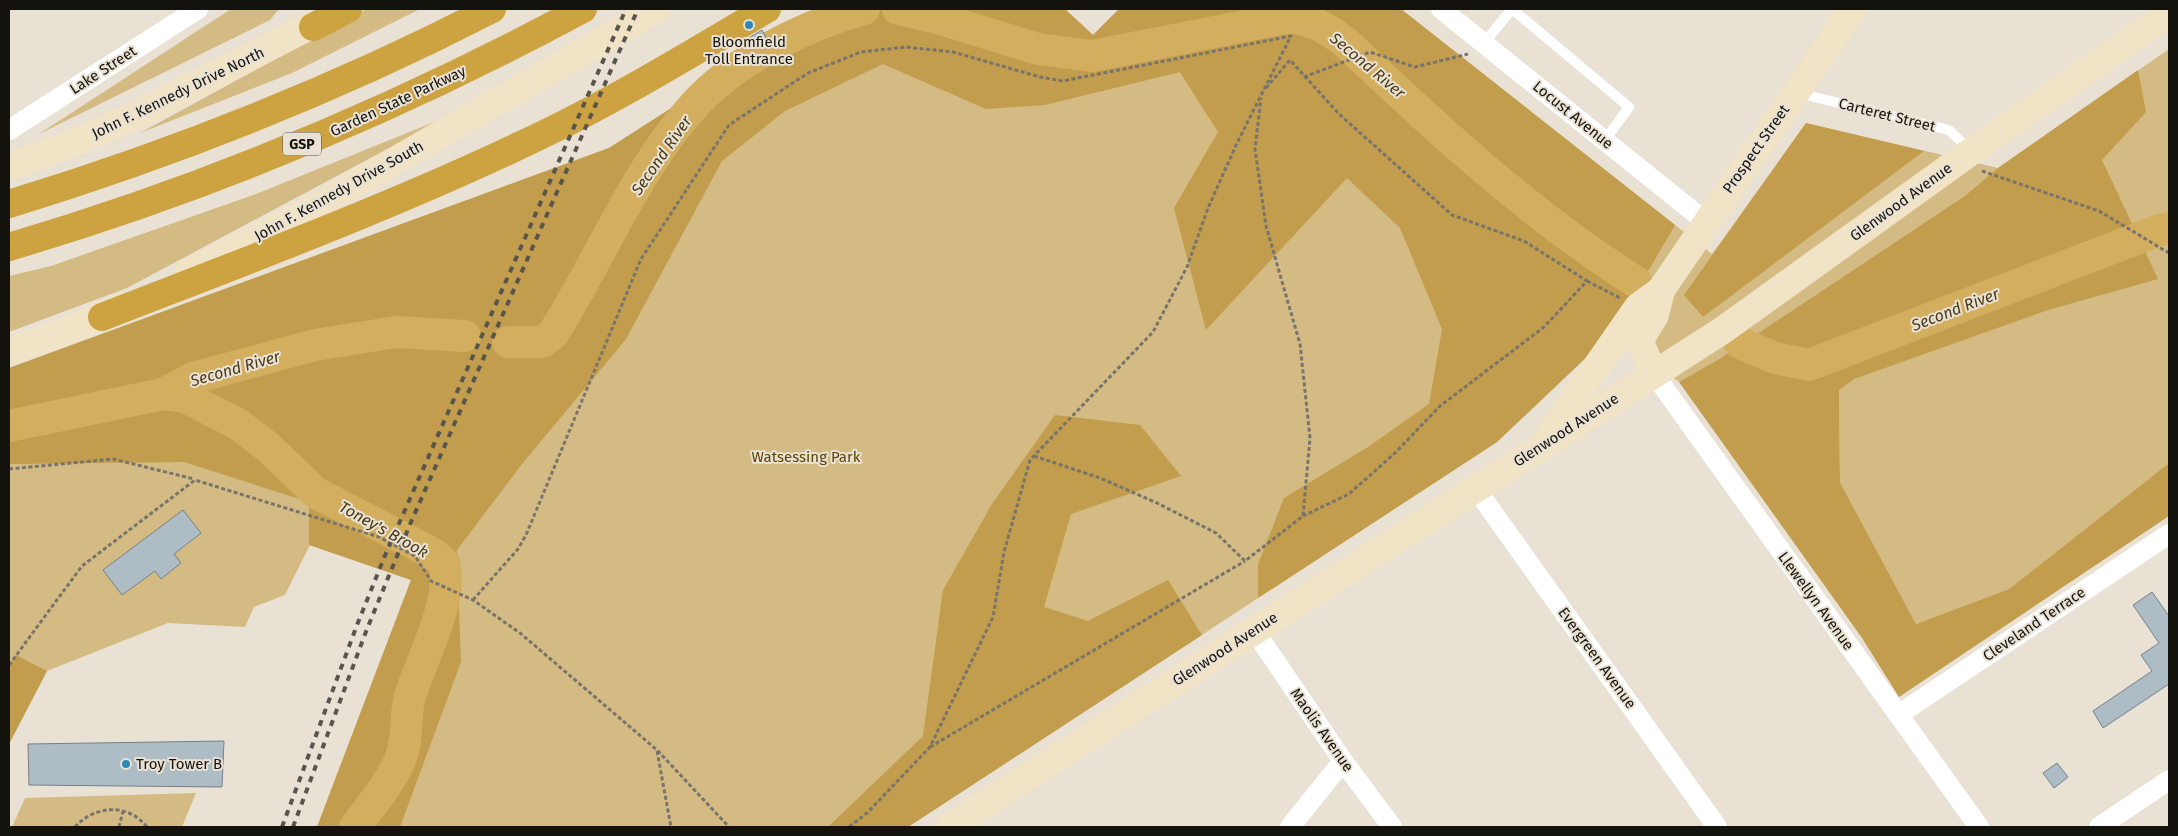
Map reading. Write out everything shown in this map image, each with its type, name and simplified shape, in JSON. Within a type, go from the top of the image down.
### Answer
[{"type":"highway","points":[[313,26],[348,9]]},
{"type":"highway","points":[[9,204],[155,156],[255,118],[378,65],[492,9]]},
{"type":"highway","name":"Garden State Parkway","points":[[9,247],[172,194],[323,135],[464,70],[583,9]]},
{"type":"highway","points":[[102,317],[323,232],[503,153],[587,112],[767,9]]},
{"type":"street","name":"Lake Street","points":[[9,130],[198,9]]},
{"type":"street","name":"John F. Kennedy Drive North","points":[[9,166],[108,128],[313,26],[342,9]]},
{"type":"street","name":"John F. Kennedy Drive South","points":[[9,351],[102,317],[284,224],[658,9]]},
{"type":"street","name":"Locust Avenue","points":[[1441,9],[1706,222]]},
{"type":"street","name":"Prospect Street","points":[[1541,446],[1638,307],[1660,290],[1853,9]]},
{"type":"street","name":"Glenwood Avenue","points":[[949,827],[1723,330],[1977,161],[2169,13]]},
{"type":"street","name":"Prospect Street","points":[[1654,374],[1641,345],[1642,337],[1655,315],[1660,290]]},
{"type":"street","name":"Llewellyn Avenue","points":[[1654,374],[1979,827]]},
{"type":"street","name":"Evergreen Avenue","points":[[1476,488],[1718,827]]},
{"type":"street","name":"Cleveland Terrace","points":[[1898,714],[2169,534]]},
{"type":"street","name":"Maolis Avenue","points":[[1254,630],[1343,761],[1392,827]]},
{"type":"street","points":[[1290,827],[1343,761]]},
{"type":"street","points":[[2099,827],[2169,780]]},
{"type":"lane","points":[[1487,46],[1512,9],[1629,107],[1605,140]]},
{"type":"lane","name":"Carteret Street","points":[[1795,92],[1949,130],[1977,161]]},
{"type":"path","points":[[473,600],[518,550],[526,535],[641,259],[730,125],[808,72],[861,52],[906,47],[953,52],[1040,77],[1064,81],[1291,36],[1208,208],[1187,267],[1153,332],[1030,460],[1004,552],[993,617],[930,747]]},
{"type":"path","points":[[1304,77],[1328,66],[1370,52],[1416,67],[1487,46]]},
{"type":"path","points":[[849,827],[866,813],[930,747],[1245,561],[1303,516],[1349,494],[1396,453],[1440,406],[1544,327],[1587,281],[1524,241],[1452,216],[1339,114],[1290,60],[1262,94],[1255,149],[1266,226],[1300,344],[1309,428],[1303,516]]},
{"type":"path","points":[[1977,161],[2099,211],[2169,253]]},
{"type":"path","points":[[1034,456],[1100,478],[1158,503],[1216,533],[1245,561]]},
{"type":"path","points":[[9,469],[113,459],[195,480],[379,537],[415,556],[426,577],[436,584],[473,600],[520,633],[657,750],[729,827]]},
{"type":"path","points":[[9,665],[82,566],[195,480]]},
{"type":"path","points":[[657,750],[671,827]]},
{"type":"path","points":[[75,827],[86,817],[97,811],[110,809],[136,816],[148,827]]},
{"type":"path","points":[[119,827],[123,811]]},
{"type":"green space","points":[[231,9],[279,9],[270,20],[39,134]]},
{"type":"green space","points":[[367,9],[420,9],[292,73],[140,133]]},
{"type":"green space","name":"Watsessing Park","points":[[826,9],[1065,9],[1093,35],[1119,9],[1401,9],[1712,254],[1806,123],[1998,168],[2169,49],[2169,463],[2009,589],[1916,624],[1840,482],[1839,390],[1721,358],[1679,382],[1612,333],[1497,442],[908,827],[317,827],[411,580],[310,545],[285,595],[254,607],[245,627],[168,623],[47,671],[9,744],[9,368],[609,148]]},
{"type":"green space","points":[[449,116],[127,288],[9,332],[9,276],[51,266],[256,194]]},
{"type":"green space","points":[[196,793],[182,827],[12,827],[25,798]]},
{"type":"shaded area","points":[[826,9],[1065,9],[1093,35],[1119,9],[1401,9],[1675,225],[1612,333],[1497,442],[1258,598],[1258,564],[1284,498],[1368,447],[1429,404],[1442,329],[1400,228],[1347,178],[1206,330],[1174,208],[1218,132],[1180,72],[1045,105],[986,109],[883,64],[785,111],[722,161],[626,339],[522,464],[457,550],[461,662],[400,827],[317,827],[411,580],[309,545],[309,502],[184,462],[9,464],[9,368],[609,148]]},
{"type":"shaded area","points":[[2138,70],[2146,112],[2102,160],[2158,279],[2048,310],[1854,379],[1839,390],[1840,482],[1916,624],[2009,589],[2169,463],[2169,516],[1899,697],[1862,638],[1679,382],[1721,358],[1965,196],[1998,168]]},
{"type":"shaded area","points":[[1806,123],[1924,151],[1703,317],[1684,295]]},
{"type":"shaded area","points":[[1055,415],[1140,425],[1181,476],[1071,514],[1044,607],[1088,621],[1168,580],[1202,635],[908,827],[828,827],[923,736],[943,590],[992,504]]},
{"type":"shaded area","points":[[16,655],[47,671],[9,744],[9,665]]},
{"type":"building","points":[[762,30],[768,41],[753,49],[747,39]]},
{"type":"building","points":[[183,510],[201,533],[174,554],[181,563],[161,579],[155,571],[122,595],[103,570]]},
{"type":"building","points":[[2152,592],[2169,616],[2169,684],[2103,728],[2093,711],[2152,671],[2141,655],[2159,643],[2133,605]]},
{"type":"building","name":"Troy Tower B","points":[[224,741],[222,787],[29,785],[28,744]]},
{"type":"building","points":[[2057,763],[2068,777],[2054,788],[2043,773]]},
{"type":"waterway","name":"Second River","points":[[508,342],[542,342],[553,334],[571,305],[622,211],[659,150],[679,122],[718,82],[778,43],[821,23],[864,9]]},
{"type":"waterway","name":"Second River","points":[[898,9],[937,18],[1038,49],[1092,56],[1286,18],[1311,22],[1325,28],[1346,43],[1450,139],[1522,200],[1597,256],[1636,282]]},
{"type":"waterway","name":"Second River","points":[[1740,343],[1775,358],[1809,365],[2169,228]]},
{"type":"waterway","name":"Second River","points":[[9,426],[163,394],[193,378],[315,345],[396,332],[465,336]]},
{"type":"waterway","name":"Toney's Brook","points":[[163,394],[185,397],[238,424],[269,448],[316,493],[415,544],[435,555],[444,563],[446,578],[441,612],[410,696],[403,752],[391,777],[355,827]]},
{"type":"railway","points":[[282,827],[357,625],[386,553],[626,9]]},
{"type":"railway","points":[[293,827],[367,629],[411,522],[638,9]]},
{"type":"place","name":"Bloomfield Toll Entrance","points":[[749,25]]},
{"type":"place","name":"Troy Tower B","points":[[126,764]]}]
